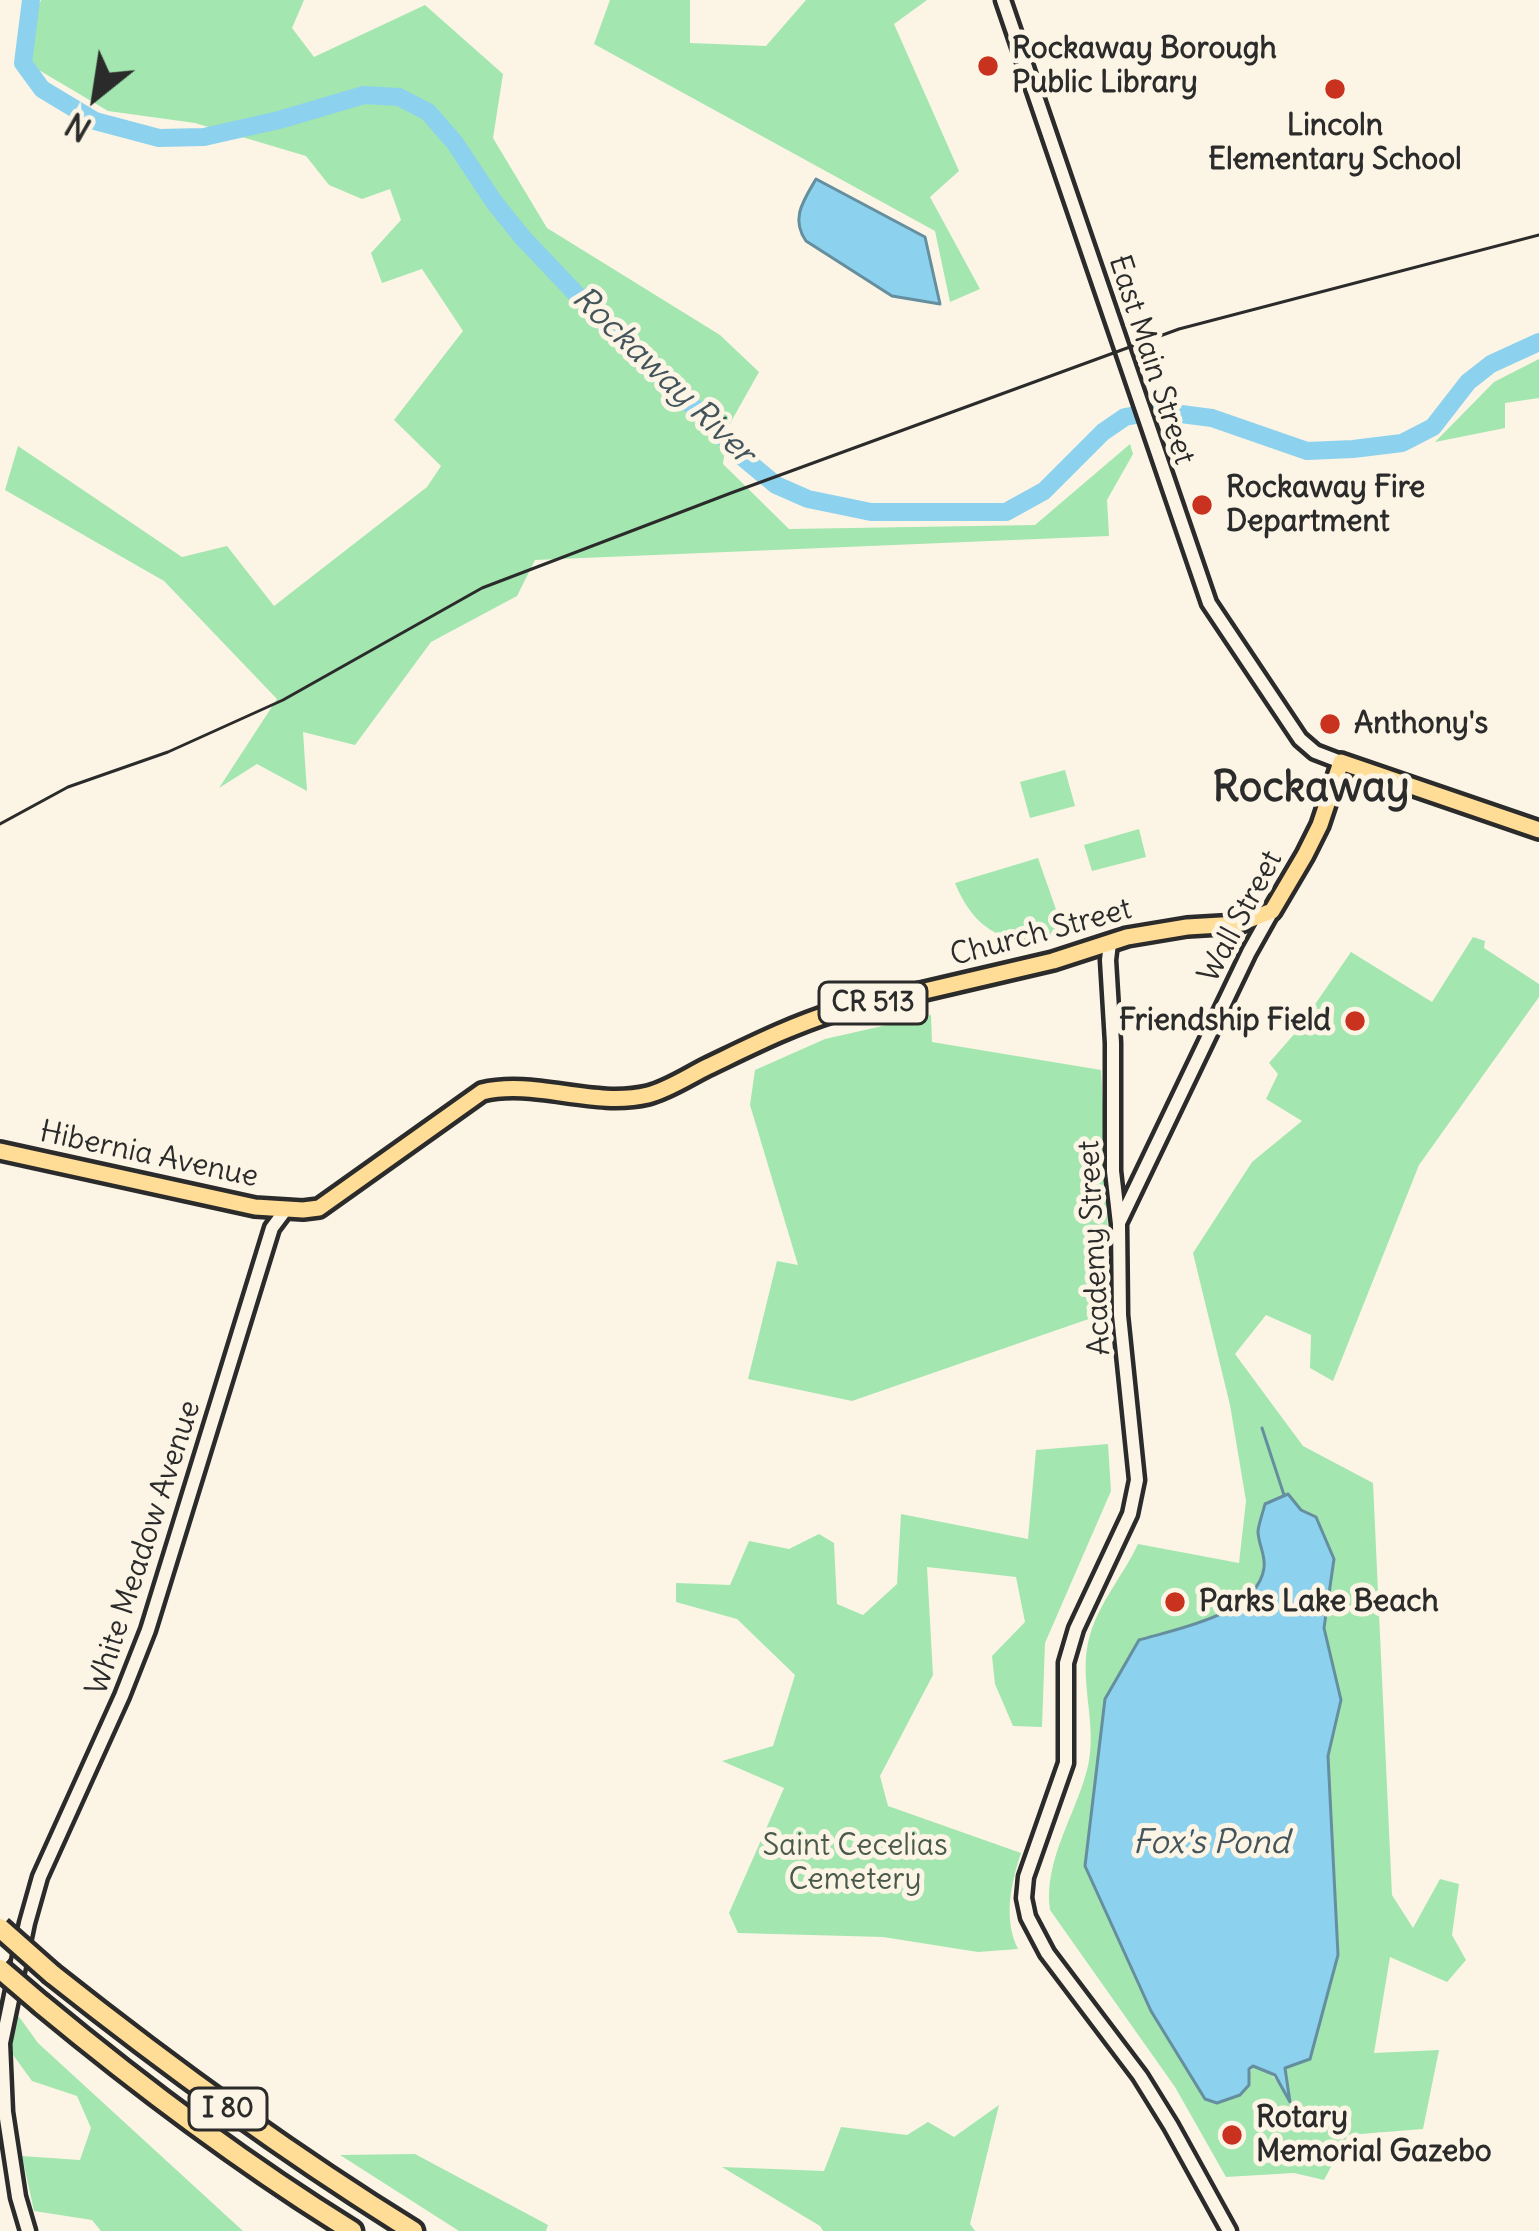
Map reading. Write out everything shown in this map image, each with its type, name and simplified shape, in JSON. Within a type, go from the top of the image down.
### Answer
[{"type":"highway","name":"I 80","points":[[0,1928],[52,1974],[256,2129],[413,2231]]},
{"type":"highway","name":"I 80","points":[[0,1969],[204,2132],[352,2231]]},
{"type":"main road","points":[[1341,762],[1539,830]]},
{"type":"main road","name":"Wall Street","points":[[1272,911],[1320,824],[1341,762]]},
{"type":"main road","name":"Church Street","points":[[287,1208],[319,1208],[482,1092],[614,1098],[652,1094],[809,1020],[1053,961],[1148,932],[1238,924],[1272,911]]},
{"type":"main road","name":"Hibernia Avenue","points":[[0,1151],[255,1207],[287,1208]]},
{"type":"street","name":"East Main Street","points":[[1003,0],[1208,603],[1300,739],[1315,752],[1341,762]]},
{"type":"street","name":"Wall Street","points":[[1119,1224],[1272,911]]},
{"type":"street","points":[[1238,924],[1256,940]]},
{"type":"street","name":"Academy Street","points":[[1110,943],[1113,1177],[1119,1224],[1120,1315],[1137,1480],[1116,1547],[1069,1648],[1066,1763],[1024,1888],[1037,1937],[1150,2092],[1229,2231]]},
{"type":"street","points":[[1113,1177],[1142,1176]]},
{"type":"street","name":"White Meadow Avenue","points":[[28,2231],[17,2197],[5,2111],[2,2043],[27,1923],[40,1876],[138,1658],[272,1228],[287,1208]]},
{"type":"green space","points":[[41,0],[304,0],[292,28],[314,57],[425,5],[503,74],[493,138],[547,228],[720,335],[759,372],[728,427],[723,464],[789,529],[1035,525],[1130,444],[1133,454],[1107,500],[1109,536],[535,560],[517,596],[431,642],[355,745],[303,732],[307,791],[257,764],[219,788],[277,699],[164,581],[5,490],[18,446],[182,557],[227,546],[274,606],[427,487],[441,466],[394,420],[463,331],[422,269],[382,283],[371,253],[401,220],[390,189],[362,199],[329,185],[306,156],[195,123],[108,111],[32,66],[29,30]]},
{"type":"green space","points":[[610,0],[690,0],[690,43],[766,46],[806,0],[927,0],[894,24],[959,171],[930,197],[980,289],[950,302],[935,231],[594,44]]},
{"type":"green space","points":[[1539,359],[1539,398],[1505,403],[1505,428],[1435,442],[1494,382]]},
{"type":"green space","points":[[1065,770],[1075,806],[1030,818],[1020,782]]},
{"type":"green space","points":[[1139,829],[1146,857],[1092,871],[1084,845]]},
{"type":"green space","points":[[1038,858],[1065,935],[1028,940],[998,934],[974,915],[955,883]]},
{"type":"green space","points":[[1473,937],[1485,941],[1484,948],[1539,984],[1539,997],[1419,1165],[1333,1381],[1310,1368],[1311,1335],[1266,1315],[1235,1354],[1303,1446],[1373,1483],[1392,1895],[1413,1928],[1440,1879],[1459,1884],[1452,1935],[1466,1960],[1447,1982],[1390,1957],[1374,2053],[1439,2050],[1423,2129],[1348,2135],[1324,2180],[1294,2173],[1226,2177],[1175,2087],[1050,1910],[1051,1873],[1088,1766],[1087,1651],[1099,1612],[1138,1544],[1239,1563],[1246,1501],[1230,1405],[1193,1253],[1252,1162],[1302,1121],[1266,1099],[1278,1074],[1269,1063],[1351,952],[1432,1002]],"holes":[[[1288,1494],[1334,1558],[1324,1628],[1341,1701],[1328,1756],[1338,1955],[1310,2059],[1284,2067],[1289,2098],[1266,2071],[1253,2066],[1248,2077],[1098,1761],[1105,1699],[1139,1640],[1216,1616],[1251,1593],[1262,1579],[1265,1561],[1258,1532]]]},
{"type":"green space","points":[[931,1015],[932,1042],[1101,1070],[1108,1193],[1106,1313],[852,1401],[748,1379],[777,1261],[798,1265],[750,1105],[755,1070],[825,1039]]},
{"type":"green space","name":"Saint Cecelias Cemetery","points":[[1108,1444],[1111,1491],[1045,1643],[1042,1727],[1013,1726],[995,1684],[992,1656],[1025,1622],[1016,1577],[927,1567],[933,1675],[880,1776],[888,1806],[1021,1853],[1010,1913],[1018,1949],[978,1952],[883,1937],[738,1933],[729,1913],[784,1788],[722,1761],[773,1746],[795,1675],[737,1619],[676,1602],[676,1583],[730,1585],[749,1541],[789,1549],[819,1534],[834,1543],[837,1604],[863,1615],[897,1584],[901,1514],[1028,1539],[1036,1450]]},
{"type":"green space","points":[[0,2002],[20,2018],[38,2043],[243,2231],[101,2231],[92,2220],[34,2211],[22,2156],[80,2160],[91,2128],[77,2096],[32,2081],[0,2037]]},
{"type":"green space","points":[[999,2105],[970,2224],[975,2231],[823,2231],[722,2167],[824,2171],[841,2127],[907,2135],[928,2122],[954,2137]]},
{"type":"green space","points":[[415,2154],[548,2225],[546,2231],[459,2231],[340,2155]]},
{"type":"water","points":[[816,179],[925,237],[940,304],[892,296],[806,241],[799,217]]},
{"type":"water","name":"Fox's Pond","points":[[1288,1494],[1301,1510],[1316,1517],[1334,1559],[1324,1628],[1341,1700],[1328,1756],[1338,1955],[1310,2059],[1285,2068],[1290,2102],[1275,2075],[1253,2066],[1249,2085],[1240,2095],[1217,2103],[1205,2099],[1151,2011],[1085,1866],[1105,1699],[1139,1640],[1213,1618],[1247,1598],[1264,1568],[1258,1531],[1265,1504]]},
{"type":"waterway","name":"Rockaway River","points":[[31,0],[23,63],[42,89],[95,121],[159,138],[204,137],[364,95],[399,97],[428,112],[523,238],[620,340],[741,456],[776,485],[808,499],[871,512],[1006,512],[1044,491],[1103,432],[1125,417],[1158,411],[1212,418],[1307,451],[1402,443],[1433,427],[1468,382],[1491,364],[1539,342]]},
{"type":"waterway","points":[[1262,1428],[1284,1495]]},
{"type":"railway","points":[[0,824],[68,787],[168,752],[283,700],[482,588],[1179,329],[1539,235]]},
{"type":"place","name":"Rockaway Borough Public Library","points":[[988,66]]},
{"type":"place","name":"Lincoln Elementary School","points":[[1335,89]]},
{"type":"place","name":"Rockaway Fire Department","points":[[1202,505]]},
{"type":"place","name":"Anthony's","points":[[1330,724]]},
{"type":"place","name":"Friendship Field","points":[[1355,1021]]},
{"type":"place","name":"Parks Lake Beach","points":[[1175,1602]]},
{"type":"place","name":"Rotary Memorial Gazebo","points":[[1232,2135]]},
{"type":"district","name":"Rockaway","points":[[1311,789]]}]
